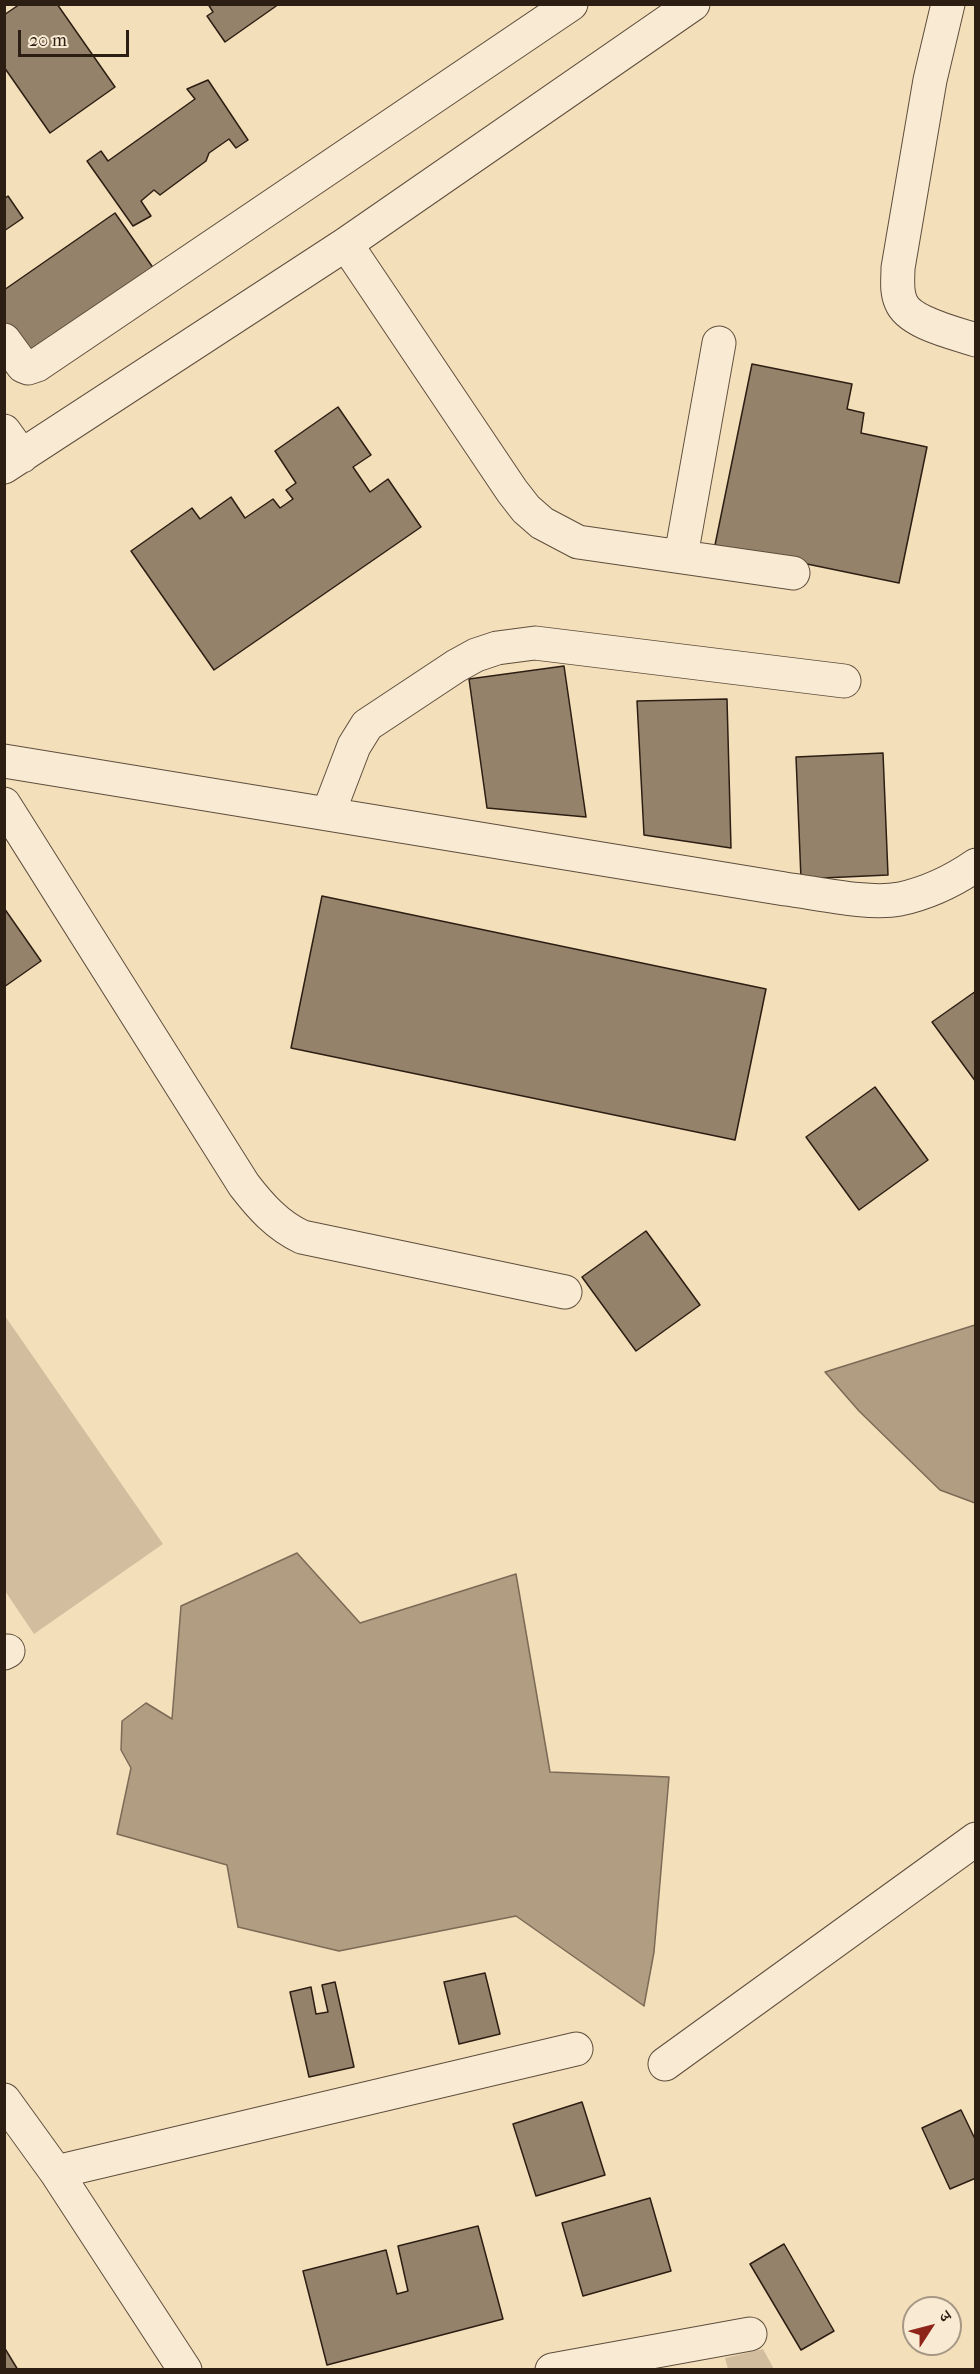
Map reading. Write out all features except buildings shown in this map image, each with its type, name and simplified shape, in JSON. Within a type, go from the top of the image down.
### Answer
[{"type":"street","points":[[4,340],[23,366],[28,368],[37,365],[571,4]]},
{"type":"street","points":[[10,451],[346,244],[693,4]]},
{"type":"street","points":[[948,4],[930,80],[898,268],[897,286],[901,303],[911,316],[975,340]]},
{"type":"street","points":[[346,244],[526,509],[542,523],[578,542],[793,573]]},
{"type":"street","points":[[681,556],[719,343]]},
{"type":"street","points":[[328,814],[354,746],[367,725],[456,666],[497,648],[535,643],[844,681]]},
{"type":"street","points":[[4,761],[784,889],[874,900],[899,899],[938,887],[975,865]]},
{"type":"street","points":[[4,804],[244,1185],[286,1230],[302,1237],[565,1292]]},
{"type":"street","points":[[665,2064],[975,1839]]},
{"type":"street","points":[[56,2172],[576,2049]]},
{"type":"street","points":[[4,2100],[56,2172],[185,2370]]},
{"type":"street","points":[[552,2370],[750,2334]]},
{"type":"shaded area","points":[[5,1316],[163,1544],[34,1634],[5,1591]]},
{"type":"shaded area","points":[[976,1325],[975,1503],[940,1490],[859,1411],[825,1372]]},
{"type":"shaded area","points":[[297,1553],[360,1623],[516,1574],[550,1772],[669,1777],[654,1952],[644,2006],[516,1916],[339,1951],[238,1927],[227,1865],[117,1834],[131,1768],[121,1750],[122,1721],[146,1703],[172,1719],[181,1606]]},
{"type":"shaded area","points":[[763,2349],[774,2369],[728,2369],[725,2358]]}]
